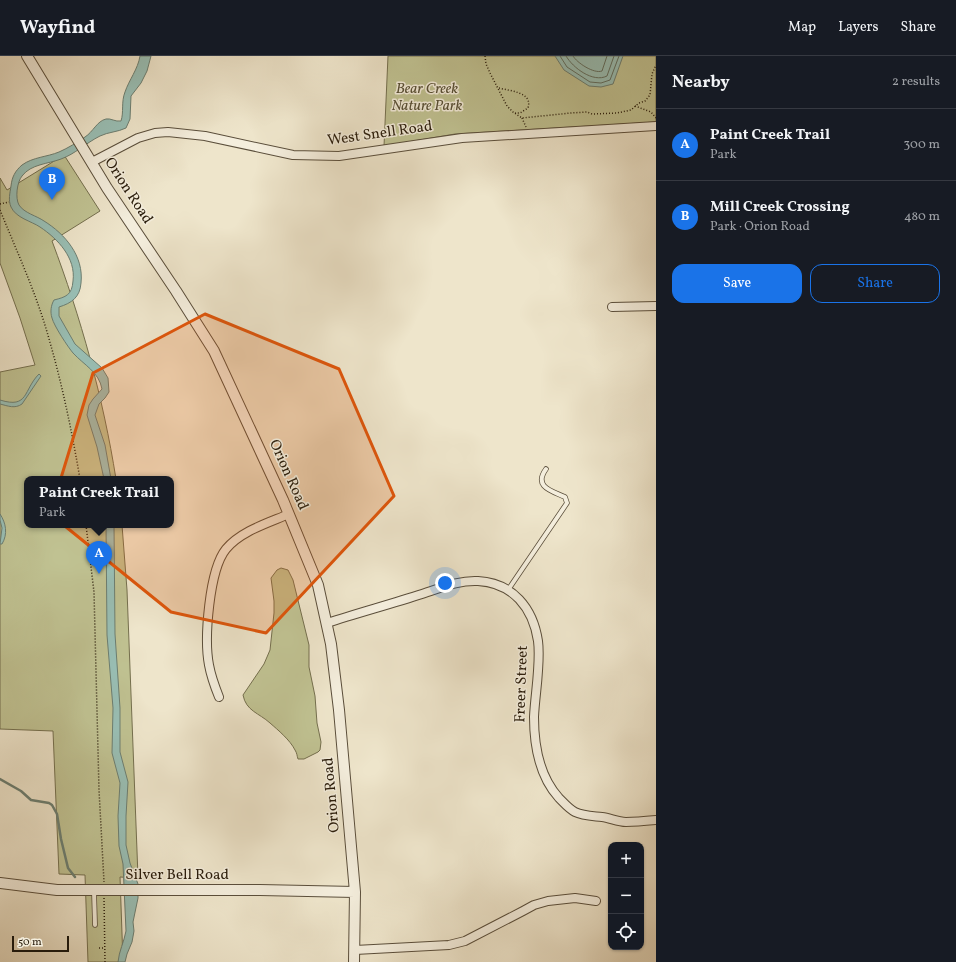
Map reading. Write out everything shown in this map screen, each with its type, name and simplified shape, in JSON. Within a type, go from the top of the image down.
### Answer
[{"type":"street","name":"Orion Road","points":[[27,56],[76,138],[214,351],[289,514],[318,585],[331,644],[339,710],[355,892],[354,962]]},
{"type":"street","name":"West Snell Road","points":[[92,162],[138,138],[155,133],[168,132],[205,136],[293,155],[339,156],[462,138],[656,126]]},
{"type":"street","points":[[612,307],[656,306]]},
{"type":"street","points":[[219,697],[208,664],[208,637],[210,593],[219,561],[226,549],[237,539],[257,528],[289,514]]},
{"type":"street","name":"Freer Street","points":[[327,623],[449,584],[477,581],[501,586],[515,594],[526,606],[534,624],[538,642],[534,718],[535,740],[539,761],[546,780],[565,804],[576,812],[625,822],[656,820]]},
{"type":"street","name":"Silver Bell Road","points":[[0,883],[57,890],[260,890],[355,892]]},
{"type":"street","points":[[355,950],[449,945],[465,941],[528,908],[548,901],[575,898],[596,901]]},
{"type":"lane","points":[[508,590],[567,503],[565,497],[546,488],[543,484],[541,479],[542,474],[546,469]]},
{"type":"lane","points":[[95,925],[99,891]]},
{"type":"path","points":[[485,56],[486,64],[507,106],[522,118],[527,128],[527,134]]},
{"type":"path","points":[[522,118],[571,112],[617,113],[631,110],[635,106],[645,101],[650,95],[652,74],[656,65]]},
{"type":"path","points":[[499,88],[521,93],[529,100],[528,108],[524,112],[513,112]]},
{"type":"path","points":[[635,106],[650,112],[656,118]]},
{"type":"path","points":[[0,204],[9,202]]},
{"type":"path","points":[[0,210],[26,271],[44,322],[60,379],[72,432],[79,476]]},
{"type":"path","points":[[86,528],[94,592],[99,790],[99,891],[105,962]]},
{"type":"path","points":[[99,948],[104,948]]},
{"type":"highlighted area","points":[[205,314],[339,369],[394,496],[266,633],[171,612],[50,514],[93,373]]},
{"type":"green space","name":"Bear Creek Nature Park","points":[[388,56],[656,56],[656,122],[455,134],[384,146]]},
{"type":"green space","points":[[64,155],[100,211],[52,241],[63,270],[90,358],[105,418],[116,476],[24,476],[24,528],[122,528],[127,590],[138,877],[120,877],[123,962],[88,962],[85,875],[59,874],[53,731],[0,729],[0,372],[35,365],[0,263],[0,178],[7,190]]},
{"type":"green space","points":[[281,568],[288,570],[293,580],[309,645],[309,667],[315,696],[317,723],[321,742],[320,750],[318,752],[304,759],[298,759],[296,751],[287,739],[247,705],[243,695],[264,664],[270,650],[274,613],[271,578],[277,570]]},
{"type":"water","points":[[140,56],[151,56],[147,71],[141,83],[131,96],[130,119],[126,128],[100,136],[66,157],[30,169],[20,179],[17,190],[17,198],[21,208],[52,226],[59,232],[72,247],[79,264],[81,283],[79,292],[77,296],[68,304],[59,307],[59,316],[75,344],[102,368],[108,378],[109,392],[99,404],[95,415],[105,445],[110,476],[103,476],[97,447],[87,415],[89,405],[102,389],[98,378],[71,350],[58,331],[51,316],[51,309],[54,300],[68,295],[70,292],[73,281],[72,265],[69,257],[53,237],[40,227],[20,217],[13,211],[10,204],[11,183],[16,172],[26,162],[54,154],[69,147],[88,135],[103,120],[108,119],[121,121],[124,96]]},
{"type":"water","points":[[555,56],[623,56],[613,84],[601,87],[589,86],[564,70]]},
{"type":"water","points":[[39,374],[41,376],[22,404],[14,407],[0,404],[0,400],[16,402],[21,400]]},
{"type":"water","points":[[0,514],[6,529],[2,544],[0,544],[2,528]]},
{"type":"water","points":[[106,528],[114,528],[115,634],[120,708],[120,752],[128,782],[126,845],[130,863],[138,884],[138,898],[133,922],[134,931],[125,962],[118,962],[126,931],[123,864],[119,846],[118,816],[120,783],[112,753],[113,708],[107,635]]},
{"type":"waterway","points":[[0,779],[21,791],[31,800],[49,803],[52,805],[57,814],[68,868],[75,877]]},
{"type":"place","name":"Mill Creek Crossing","points":[[52,200]]},
{"type":"place","name":"Paint Creek Trail","points":[[99,574]]}]
